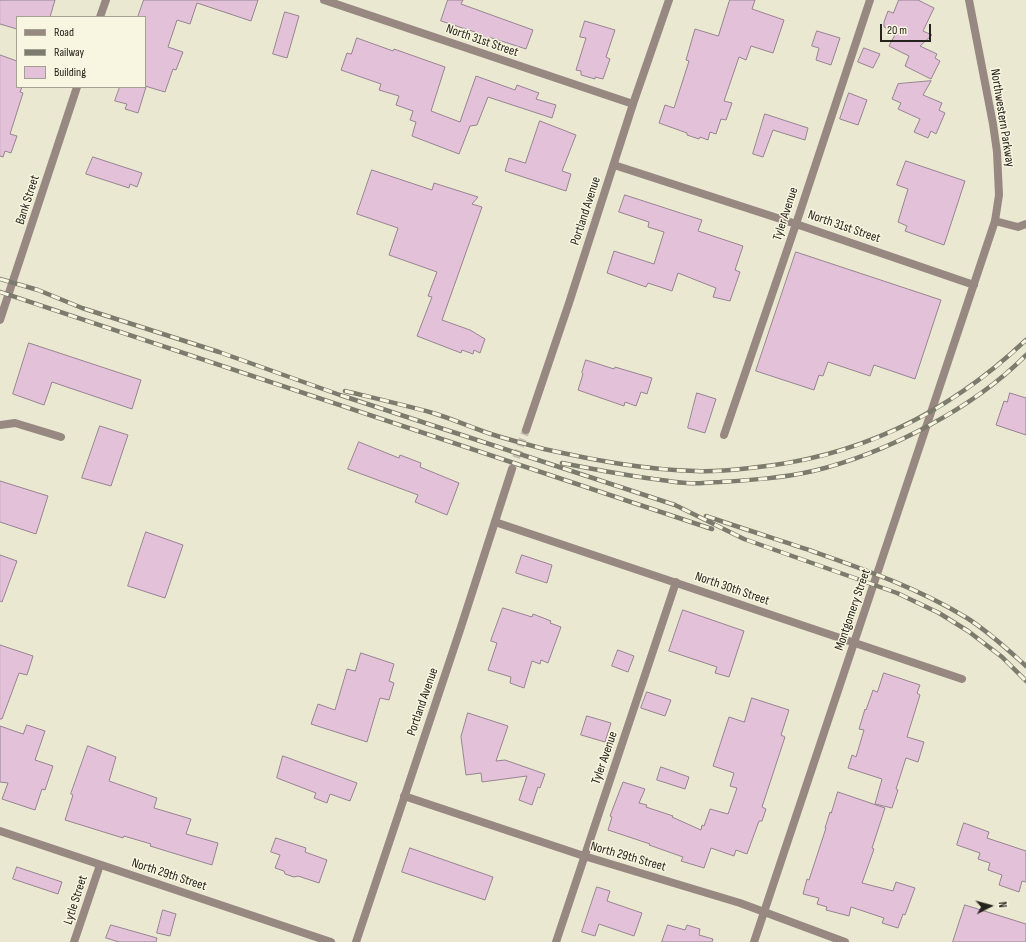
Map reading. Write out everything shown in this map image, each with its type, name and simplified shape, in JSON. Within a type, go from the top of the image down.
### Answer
[{"type":"street","points":[[100,16],[106,0]]},
{"type":"street","name":"North 31st Street","points":[[324,0],[633,104]]},
{"type":"street","name":"Portland Avenue","points":[[526,430],[571,297],[633,104],[669,0]]},
{"type":"street","name":"Tyler Avenue","points":[[724,435],[870,0]]},
{"type":"street","name":"Northwestern Parkway","points":[[969,0],[994,124],[999,195],[995,221],[974,285]]},
{"type":"street","name":"Bank Street","points":[[0,320],[77,88]]},
{"type":"street","name":"North 31st Street","points":[[614,165],[796,224],[974,285]]},
{"type":"street","points":[[995,221],[1018,227],[1026,224]]},
{"type":"street","name":"Montgomery Street","points":[[754,942],[974,285]]},
{"type":"street","points":[[0,425],[16,423],[62,438]]},
{"type":"street","name":"Portland Avenue","points":[[356,942],[512,469]]},
{"type":"street","name":"North 30th Street","points":[[495,522],[962,679]]},
{"type":"street","name":"Tyler Avenue","points":[[556,942],[676,582]]},
{"type":"street","name":"North 29th Street","points":[[404,796],[584,856],[719,896],[764,911],[845,942]]},
{"type":"street","name":"North 29th Street","points":[[0,832],[331,942]]},
{"type":"street","name":"Lytle Street","points":[[74,942],[100,865]]},
{"type":"building","points":[[0,0],[55,0],[50,16],[16,16],[16,29],[0,24]]},
{"type":"building","points":[[144,0],[258,0],[251,21],[197,3],[190,24],[177,20],[168,47],[183,52],[176,70],[173,69],[165,92],[146,86],[146,16],[138,16]]},
{"type":"building","points":[[448,0],[463,0],[461,4],[533,30],[526,49],[489,37],[487,42],[474,37],[475,32],[441,21]]},
{"type":"building","points":[[730,0],[755,0],[752,9],[784,20],[773,53],[751,46],[746,60],[739,57],[724,101],[732,103],[726,120],[721,119],[716,134],[710,132],[708,140],[700,137],[699,139],[659,123],[665,105],[674,108],[689,61],[686,60],[695,29],[718,36]]},
{"type":"building","points":[[899,0],[918,0],[934,8],[923,31],[932,35],[920,46],[937,54],[935,58],[940,61],[931,79],[905,66],[909,56],[889,46],[896,33],[884,27],[884,22],[888,11],[893,13]]},
{"type":"building","points":[[285,12],[299,16],[287,58],[273,54]]},
{"type":"building","points":[[585,21],[615,30],[606,57],[610,59],[603,79],[595,77],[595,79],[581,75],[581,71],[576,70],[586,38],[580,37]]},
{"type":"building","points":[[817,31],[840,38],[831,65],[816,60],[819,48],[812,46]]},
{"type":"building","points":[[357,38],[445,67],[431,111],[460,122],[476,76],[515,90],[517,85],[539,93],[536,99],[556,105],[552,118],[488,97],[477,125],[470,126],[459,154],[412,136],[416,122],[410,120],[413,111],[396,105],[399,96],[379,90],[381,84],[341,70],[347,53],[351,54]]},
{"type":"building","points":[[864,48],[880,54],[873,68],[858,62]]},
{"type":"building","points":[[0,55],[16,61],[16,88],[22,88],[20,92],[23,93],[10,134],[17,136],[11,153],[5,151],[3,157],[0,156]]},
{"type":"building","points":[[931,81],[923,95],[942,103],[939,110],[945,113],[936,134],[931,131],[928,138],[914,132],[920,119],[898,109],[901,103],[892,99],[898,84]]},
{"type":"building","points":[[120,88],[146,88],[138,113],[125,109],[127,104],[115,101]]},
{"type":"building","points":[[849,93],[867,100],[858,125],[840,119]]},
{"type":"building","points":[[765,114],[808,128],[805,140],[773,130],[763,157],[753,154]]},
{"type":"building","points":[[540,121],[576,135],[562,171],[571,174],[566,191],[505,171],[509,158],[525,163]]},
{"type":"building","points":[[93,157],[142,173],[137,187],[130,184],[129,188],[86,174]]},
{"type":"building","points":[[906,161],[965,181],[944,245],[905,231],[907,226],[898,222],[908,189],[897,185]]},
{"type":"building","points":[[372,170],[432,190],[434,183],[478,197],[472,204],[482,207],[442,320],[470,330],[485,339],[480,353],[474,350],[473,354],[462,350],[461,353],[417,336],[432,297],[428,296],[437,272],[389,255],[398,228],[357,214]]},
{"type":"building","points":[[625,195],[702,220],[698,231],[743,246],[735,270],[740,272],[730,301],[713,297],[716,288],[678,273],[672,291],[648,283],[646,287],[607,273],[614,251],[654,264],[664,232],[648,227],[649,222],[619,212]]},
{"type":"building","points":[[796,252],[941,300],[915,379],[874,365],[870,376],[828,362],[823,376],[819,375],[814,390],[756,371]]},
{"type":"building","points":[[29,343],[141,380],[132,409],[52,382],[44,405],[13,394]]},
{"type":"building","points":[[586,360],[614,369],[615,367],[652,378],[647,394],[641,392],[636,406],[625,402],[624,406],[578,390]]},
{"type":"building","points":[[697,393],[716,399],[705,433],[688,428]]},
{"type":"building","points":[[1010,393],[1026,398],[1026,435],[996,425],[1004,401],[1007,402]]},
{"type":"building","points":[[100,426],[128,435],[111,486],[82,478]]},
{"type":"building","points":[[359,442],[399,458],[400,455],[421,463],[420,467],[459,483],[447,515],[415,502],[418,495],[348,469]]},
{"type":"building","points":[[0,481],[48,496],[36,534],[0,522]]},
{"type":"building","points":[[146,532],[183,545],[165,598],[128,586]]},
{"type":"building","points":[[0,555],[17,561],[2,602],[0,601]]},
{"type":"building","points":[[522,555],[552,565],[547,583],[516,573]]},
{"type":"building","points":[[503,608],[532,617],[533,614],[551,621],[550,623],[561,627],[548,663],[541,660],[540,664],[532,661],[524,688],[510,683],[511,677],[488,670],[497,643],[491,641]]},
{"type":"building","points":[[683,610],[744,631],[729,677],[715,673],[717,667],[669,651]]},
{"type":"building","points":[[0,645],[33,656],[27,675],[19,673],[2,719],[0,719]]},
{"type":"building","points":[[618,650],[634,656],[628,672],[612,666]]},
{"type":"building","points":[[361,653],[394,664],[389,681],[394,683],[389,700],[380,698],[367,742],[311,724],[318,704],[335,710],[347,669],[355,671]]},
{"type":"building","points":[[884,673],[920,685],[917,693],[920,695],[907,737],[924,742],[918,762],[906,758],[896,789],[898,790],[892,808],[875,804],[882,779],[848,768],[852,755],[856,757],[864,730],[859,729],[865,709],[866,710],[873,690],[877,692]]},
{"type":"building","points":[[647,692],[671,700],[665,716],[641,708]]},
{"type":"building","points":[[752,698],[789,710],[781,735],[785,737],[762,807],[766,809],[762,821],[759,821],[747,854],[736,850],[734,856],[711,848],[704,868],[681,861],[683,857],[608,830],[612,817],[610,816],[623,782],[645,789],[639,803],[647,805],[646,807],[673,816],[672,817],[701,830],[710,809],[728,814],[737,788],[730,786],[734,773],[713,766],[729,717],[744,722]]},
{"type":"building","points":[[468,713],[508,726],[496,761],[505,760],[545,774],[540,788],[538,787],[532,805],[519,800],[527,776],[482,782],[481,773],[466,775],[461,737]]},
{"type":"building","points":[[587,716],[611,723],[605,742],[581,735]]},
{"type":"building","points":[[27,725],[45,731],[35,760],[53,766],[45,790],[42,789],[35,810],[2,799],[8,783],[0,782],[0,726],[23,734]]},
{"type":"building","points":[[88,746],[116,757],[109,781],[157,798],[154,808],[191,819],[186,834],[218,843],[212,865],[150,846],[151,844],[124,836],[123,838],[65,820],[73,795],[71,794]]},
{"type":"building","points":[[283,756],[357,783],[350,801],[330,794],[327,803],[314,798],[316,793],[277,778]]},
{"type":"building","points":[[661,767],[689,777],[685,789],[657,780]]},
{"type":"building","points":[[838,792],[885,808],[872,848],[874,849],[862,883],[893,891],[896,882],[915,888],[905,915],[903,914],[898,928],[882,923],[884,918],[851,907],[849,916],[826,910],[827,907],[817,904],[819,898],[803,894]]},
{"type":"building","points":[[964,823],[989,832],[987,838],[1026,851],[1026,882],[1022,881],[1019,892],[999,885],[1002,875],[988,870],[990,863],[978,859],[980,853],[957,845]]},
{"type":"building","points":[[276,838],[306,848],[305,852],[327,860],[319,883],[298,876],[294,877],[285,874],[284,871],[275,868],[280,855],[271,852]]},
{"type":"building","points":[[410,848],[493,877],[485,900],[402,872]]},
{"type":"building","points":[[17,867],[62,882],[58,894],[13,879]]},
{"type":"building","points":[[597,887],[610,891],[607,901],[642,913],[634,936],[599,924],[595,936],[582,932]]},
{"type":"building","points":[[965,905],[1026,924],[1026,942],[953,942]]},
{"type":"building","points":[[163,910],[176,914],[170,936],[157,933]]},
{"type":"building","points":[[111,925],[157,938],[156,942],[119,942],[106,938]]},
{"type":"building","points":[[668,925],[685,930],[687,925],[700,929],[699,935],[713,939],[712,942],[662,942]]},
{"type":"tunnel","points":[[512,469],[526,430]]},
{"type":"railway","points":[[0,279],[38,290],[82,308],[219,352],[340,395],[675,505],[744,539],[897,593],[939,613],[968,631],[1002,657],[1026,681]]},
{"type":"railway","points":[[0,292],[712,529]]},
{"type":"railway","points":[[345,391],[433,413],[484,432],[544,449],[601,461],[658,469],[723,471],[790,463],[828,454],[864,443],[899,428],[933,410],[965,390],[1026,340]]},
{"type":"railway","points":[[562,463],[631,476],[691,483],[767,478],[813,471],[841,463],[898,441],[955,411],[1005,375],[1026,355]]},
{"type":"railway","points":[[706,516],[852,565],[911,589],[948,607],[975,623],[1026,666]]}]
